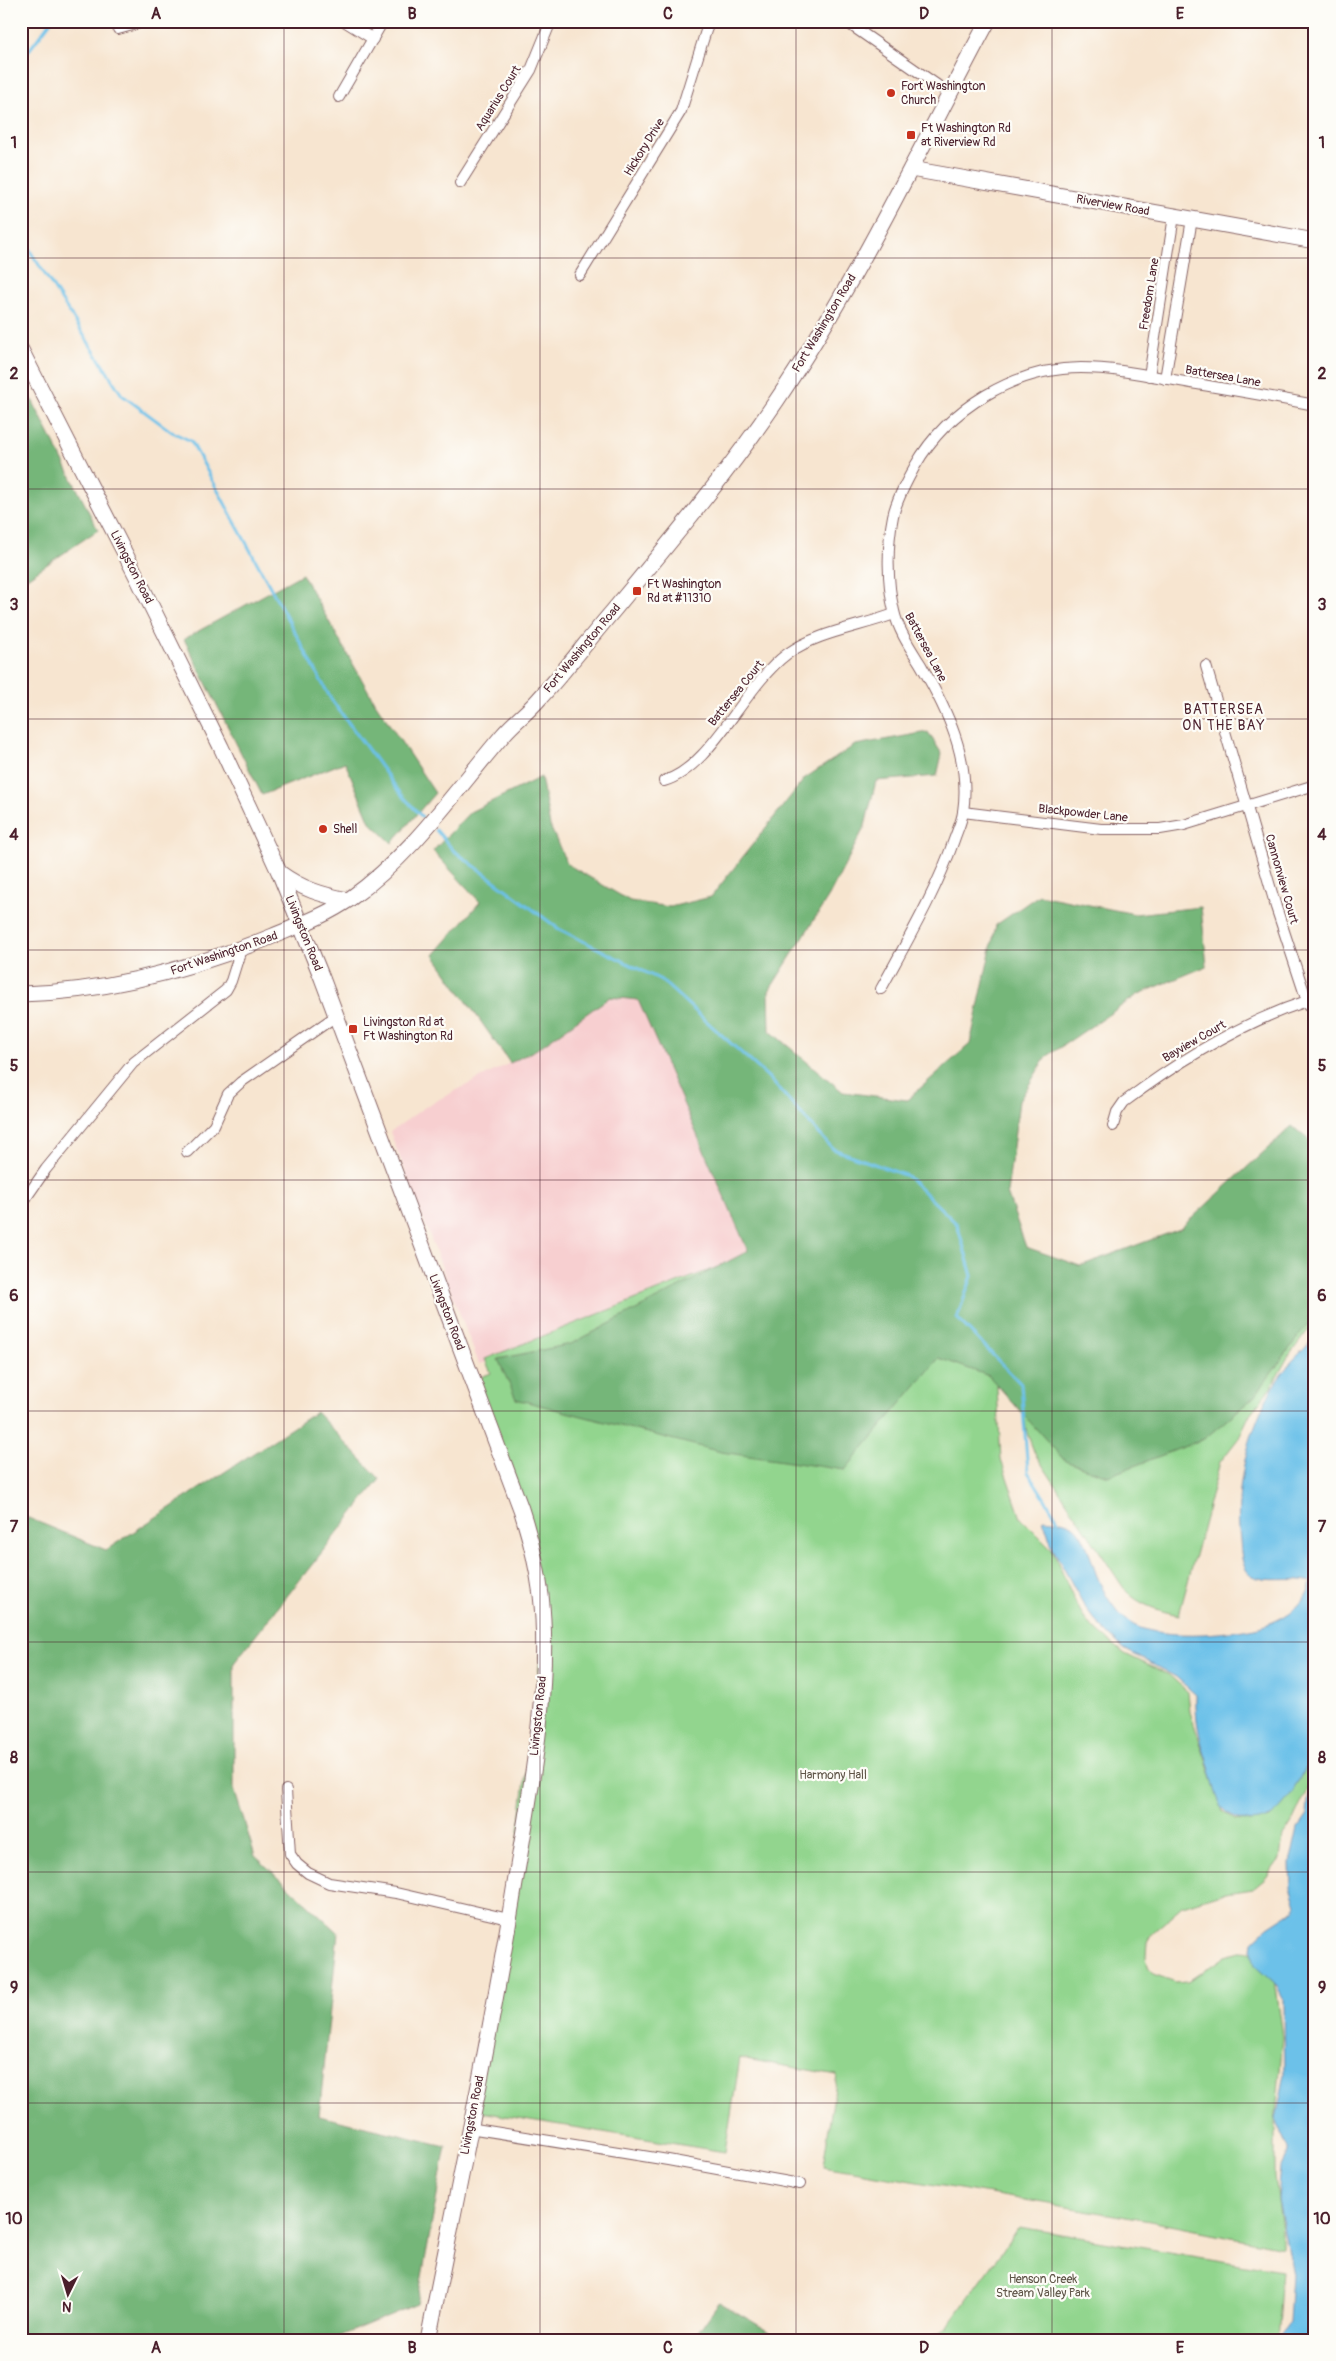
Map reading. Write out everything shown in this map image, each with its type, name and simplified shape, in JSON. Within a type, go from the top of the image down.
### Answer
[{"type":"main road","name":"Fort Washington Road","points":[[21,994],[68,992],[127,983],[178,970],[241,949],[301,924],[348,900],[391,864],[434,817],[505,733],[543,694],[704,500],[760,424],[813,345],[911,169],[988,21]]},
{"type":"main road","name":"Riverview Road","points":[[911,169],[1315,241]]},
{"type":"main road","name":"Livingston Road","points":[[21,350],[149,600],[221,746],[279,872],[336,1016],[521,1509],[536,1559],[543,1617],[542,1686],[531,1784],[509,1919],[428,2340]]},
{"type":"main road","points":[[279,872],[297,886],[323,896],[348,900]]},
{"type":"street","points":[[118,29],[147,21]]},
{"type":"street","points":[[344,21],[373,39]]},
{"type":"street","points":[[340,96],[383,21]]},
{"type":"street","name":"Aquarius Court","points":[[460,183],[531,70],[551,21]]},
{"type":"street","name":"Hickory Drive","points":[[580,275],[681,111],[709,21]]},
{"type":"street","points":[[845,21],[950,94]]},
{"type":"street","name":"Freedom Lane","points":[[1149,376],[1174,216]]},
{"type":"street","points":[[1165,379],[1192,219]]},
{"type":"street","name":"Battersea Lane","points":[[881,989],[936,886],[963,812],[962,758],[956,736],[941,700],[909,645],[894,614],[890,564],[893,517],[905,485],[919,460],[945,427],[975,402],[1000,388],[1040,373],[1082,368],[1149,376],[1315,405]]},
{"type":"street","name":"Battersea Court","points":[[664,782],[677,778],[695,764],[752,689],[772,666],[788,653],[820,638],[894,614]]},
{"type":"street","name":"Cannonview Court","points":[[1206,666],[1307,1001],[1315,1014]]},
{"type":"street","name":"Blackpowder Lane","points":[[963,812],[1100,829],[1160,829],[1184,825],[1315,785]]},
{"type":"street","points":[[21,1206],[46,1168],[133,1063],[226,990],[232,981],[241,949]]},
{"type":"street","name":"Bayview Court","points":[[1113,1126],[1117,1112],[1124,1102],[1183,1060],[1234,1032],[1307,1001]]},
{"type":"street","points":[[187,1152],[214,1124],[228,1094],[241,1082],[336,1016]]},
{"type":"street","points":[[286,1790],[290,1854],[296,1864],[308,1873],[329,1883],[396,1893],[509,1919]]},
{"type":"street","points":[[469,2128],[659,2158],[800,2184]]},
{"type":"shaded area","points":[[610,997],[638,999],[748,1251],[571,1344],[479,1364],[390,1132],[428,1105],[537,1049]]},
{"type":"green space","points":[[21,378],[98,530],[21,582]]},
{"type":"green space","points":[[302,574],[374,701],[435,793],[392,843],[370,822],[345,762],[262,795],[184,639]]},
{"type":"green space","points":[[928,732],[942,754],[937,776],[876,781],[865,826],[829,896],[769,991],[770,1031],[843,1092],[907,1100],[970,1044],[996,925],[1039,895],[1135,914],[1201,907],[1207,966],[1139,994],[1046,1057],[1019,1101],[1007,1193],[1026,1247],[1080,1266],[1180,1229],[1292,1126],[1315,1145],[1315,1314],[1254,1397],[1204,1439],[1108,1476],[1065,1461],[989,1376],[939,1358],[845,1470],[721,1452],[516,1399],[498,1359],[571,1344],[748,1251],[638,1000],[610,997],[537,1049],[510,1063],[434,955],[480,902],[433,851],[470,812],[541,777],[550,826],[567,864],[630,901],[670,907],[711,897],[805,778],[855,745]]},
{"type":"green space","points":[[1315,1141],[1315,1310],[1312,1325],[1288,1357],[1272,1386],[1250,1414],[1238,1439],[1220,1462],[1179,1615],[1157,1609],[1137,1600],[1125,1590],[1035,1454],[1027,1433],[1022,1406],[1128,1270]]},
{"type":"green space","name":"Harmony Hall","points":[[778,1243],[993,1358],[997,1388],[1001,1460],[1021,1518],[1052,1549],[1077,1606],[1088,1623],[1125,1654],[1169,1675],[1188,1692],[1190,1712],[1223,1811],[1235,1819],[1250,1822],[1269,1818],[1277,1810],[1315,1651],[1315,1773],[1291,1824],[1283,1836],[1280,1859],[1265,1879],[1253,1889],[1220,1894],[1183,1906],[1152,1933],[1147,1942],[1146,1956],[1148,1966],[1153,1974],[1176,1982],[1186,1981],[1202,1973],[1226,1956],[1244,1951],[1255,1953],[1274,1973],[1283,2037],[1275,2124],[1275,2176],[1282,2230],[1282,2247],[1150,2221],[823,2166],[837,2075],[740,2058],[725,2152],[475,2111],[502,1968],[545,1617],[478,1378],[491,1373],[485,1359]]},
{"type":"green space","points":[[316,1412],[380,1479],[234,1663],[234,1789],[255,1856],[338,1932],[319,2116],[446,2146],[417,2304],[330,2340],[21,2340],[21,1515],[106,1550]]},
{"type":"green space","name":"Henson Creek Stream Valley Park","points":[[1019,2227],[1282,2271],[1277,2340],[925,2340],[948,2326]]},
{"type":"green space","points":[[719,2302],[784,2340],[692,2340]]},
{"type":"water","points":[[1315,1337],[1315,1740],[1298,1781],[1280,1808],[1269,1817],[1257,1821],[1243,1820],[1228,1813],[1218,1800],[1199,1731],[1196,1714],[1196,1695],[1176,1677],[1124,1649],[1100,1626],[1085,1607],[1053,1549],[1043,1519],[1065,1522],[1077,1529],[1088,1548],[1097,1576],[1110,1601],[1124,1618],[1140,1628],[1173,1634],[1230,1632],[1259,1627],[1276,1621],[1292,1611],[1304,1599],[1311,1582],[1304,1580],[1263,1579],[1257,1578],[1248,1572],[1243,1564],[1241,1554],[1239,1497],[1247,1452],[1262,1408],[1272,1388],[1284,1371]]},
{"type":"water","points":[[1315,1780],[1315,2340],[1276,2340],[1289,2323],[1292,2275],[1278,2198],[1281,2167],[1288,2152],[1288,2145],[1277,2126],[1276,2119],[1285,2074],[1284,1999],[1277,1985],[1255,1965],[1252,1951],[1253,1941],[1268,1927],[1294,1910],[1296,1905],[1291,1890],[1290,1864],[1298,1828],[1307,1815],[1309,1788]]},
{"type":"waterway","points":[[21,61],[51,21]]},
{"type":"waterway","points":[[21,232],[32,254],[122,395],[172,432],[191,441],[331,699],[400,793],[422,817]]},
{"type":"waterway","points":[[436,830],[453,850],[559,929],[661,980],[768,1077],[833,1149],[907,1176],[957,1224],[972,1276],[957,1318],[1021,1384],[1028,1472],[1058,1520]]},
{"type":"place","name":"Fort Washington Church","points":[[891,93]]},
{"type":"place","name":"Ft Washington Rd at Riverview Rd","points":[[911,135]]},
{"type":"place","name":"Ft Washington Rd at #11310","points":[[637,591]]},
{"type":"place","name":"Shell","points":[[323,829]]},
{"type":"place","name":"Livingston Rd at Ft Washington Rd","points":[[353,1029]]},
{"type":"district","name":"BATTERSEA ON THE BAY","points":[[1224,718]]}]
